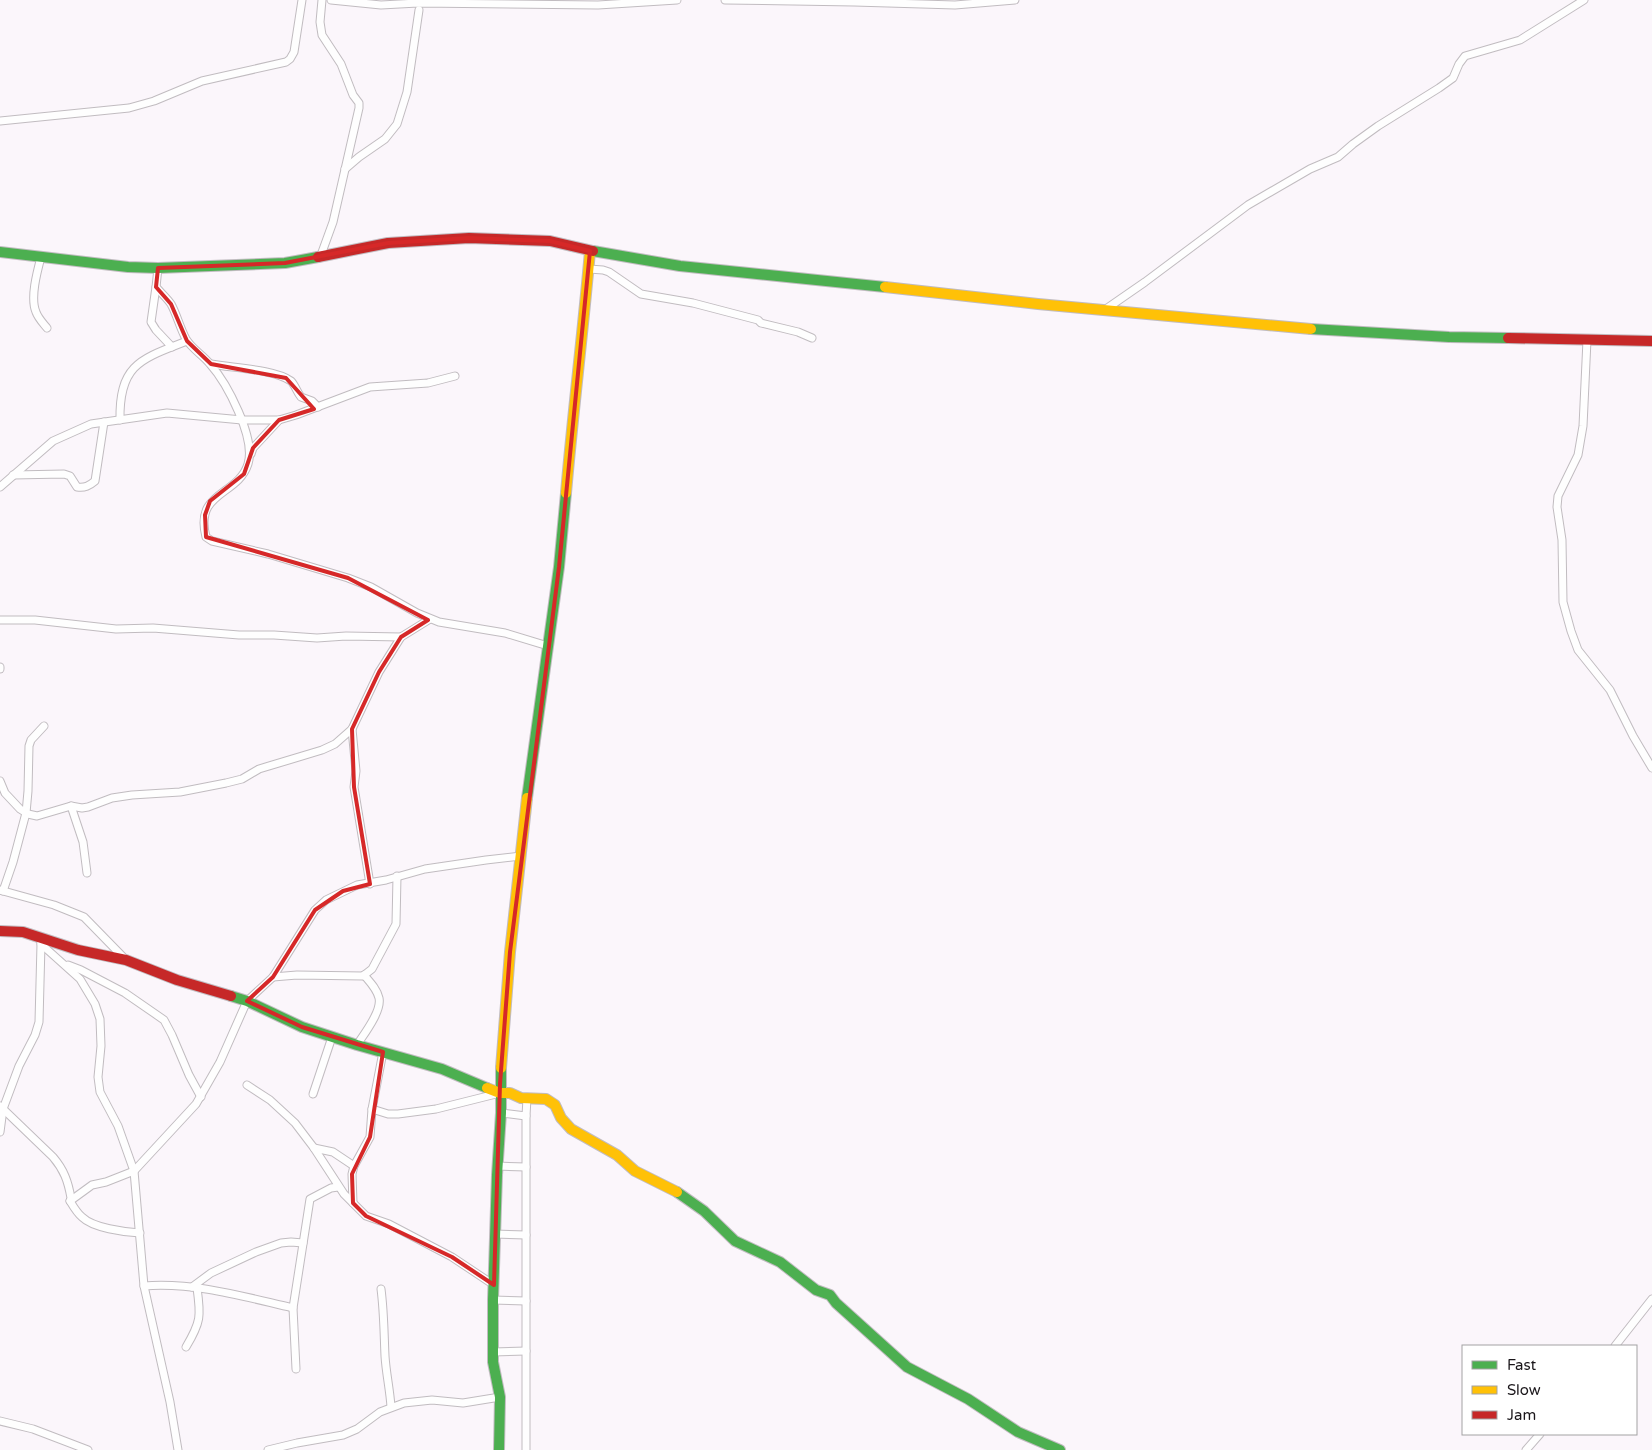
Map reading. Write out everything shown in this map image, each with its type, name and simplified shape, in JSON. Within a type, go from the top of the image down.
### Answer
[{"type":"street","points":[[0,121],[129,108],[154,101],[202,80],[286,62],[294,52],[302,0]]},
{"type":"street","points":[[321,255],[333,222],[359,105],[341,64],[322,35],[320,22],[322,0]]},
{"type":"street","points":[[331,0],[381,5],[418,3],[598,5],[677,0]]},
{"type":"street","points":[[725,0],[956,5],[1015,0]]},
{"type":"street","points":[[1106,309],[1248,205],[1310,170],[1336,159],[1378,126],[1453,78],[1465,56],[1520,40],[1584,0]]},
{"type":"street","points":[[345,169],[385,139],[397,124],[407,92],[419,10]]},
{"type":"street","points":[[0,252],[128,267],[158,268],[285,263],[388,243],[469,238],[550,241],[590,251],[680,266],[1038,304],[1305,329],[1449,338],[1652,341]]},
{"type":"street","points":[[499,1450],[500,1397],[494,1367],[493,1300],[497,1166],[502,1113],[500,1093],[510,952],[531,766],[560,567],[590,251]]},
{"type":"street","points":[[40,257],[36,278],[34,308],[36,314],[48,328]]},
{"type":"street","points":[[158,268],[151,322],[172,347]]},
{"type":"street","points":[[589,269],[609,272],[641,294],[730,312],[812,338]]},
{"type":"street","points":[[156,287],[171,304],[187,341],[211,364],[222,381],[242,420],[249,444],[250,456]]},
{"type":"street","points":[[1587,340],[1583,426],[1578,455],[1558,496],[1557,507],[1562,540],[1563,602],[1578,650],[1610,690],[1633,736],[1652,768]]},
{"type":"street","points":[[120,420],[122,388],[130,371],[150,356],[187,341]]},
{"type":"street","points":[[211,364],[264,372],[286,378],[293,382],[301,397],[312,401],[318,408]]},
{"type":"street","points":[[0,487],[53,441],[84,426],[167,413],[242,420],[279,420],[318,408],[370,387],[428,383],[455,376]]},
{"type":"street","points":[[279,420],[254,448],[248,465],[240,478],[210,501],[205,515],[204,530],[206,537],[212,541],[268,554],[348,578],[371,587],[439,622],[505,633],[548,646]]},
{"type":"street","points":[[13,475],[64,474],[70,476],[77,488],[90,485],[95,481],[104,422]]},
{"type":"street","points":[[0,781],[5,793],[26,813],[35,816],[46,815],[71,806],[82,808],[112,798],[180,792],[226,783],[242,778],[259,769],[322,750],[335,744],[352,729],[379,672],[401,637],[430,619]]},
{"type":"street","points":[[0,620],[35,620],[116,629],[153,628],[239,635],[317,638],[346,636],[401,637]]},
{"type":"street","points":[[44,726],[31,740],[29,746],[26,813],[13,862],[1,891],[54,905],[84,917],[126,960]]},
{"type":"street","points":[[352,729],[356,771],[354,787],[370,884]]},
{"type":"street","points":[[71,806],[83,842],[87,873]]},
{"type":"street","points":[[70,1201],[92,1185],[106,1182],[134,1170],[173,1130],[201,1096],[220,1062],[247,1002],[273,977],[315,910],[326,900],[356,885],[370,884],[440,867],[521,856]]},
{"type":"street","points":[[273,977],[296,975],[364,976],[369,972],[396,924],[397,876]]},
{"type":"street","points":[[0,931],[23,932],[41,941],[126,960],[177,980],[247,1002],[332,1037],[442,1069],[500,1093]]},
{"type":"street","points":[[41,941],[80,979],[95,1004],[101,1032],[101,1058],[98,1077],[100,1092],[118,1126],[134,1170],[144,1286],[170,1402],[178,1450]]},
{"type":"street","points":[[0,1132],[2,1107],[40,1022],[41,941]]},
{"type":"street","points":[[63,963],[126,993],[164,1020],[189,1075],[201,1096]]},
{"type":"street","points":[[357,1045],[378,1010],[380,1000],[376,990],[364,976]]},
{"type":"street","points":[[313,1094],[332,1037]]},
{"type":"street","points":[[353,1203],[352,1174],[354,1166],[370,1137],[372,1109],[383,1052]]},
{"type":"street","points":[[247,1085],[279,1107],[295,1123],[314,1148],[338,1187],[366,1216],[389,1224],[452,1257],[494,1285]]},
{"type":"street","points":[[372,1109],[388,1114],[398,1114],[436,1109],[500,1093],[510,1093],[521,1098],[546,1099],[555,1105],[561,1118],[571,1128],[617,1155],[635,1171],[657,1180],[685,1197],[704,1211],[734,1241],[780,1262],[816,1290],[830,1295],[836,1303],[907,1367],[968,1399],[1018,1432],[1060,1450]]},
{"type":"street","points":[[526,1450],[527,1098]]},
{"type":"street","points":[[2,1107],[60,1165],[68,1180],[70,1201],[79,1214],[90,1222],[140,1233]]},
{"type":"street","points":[[502,1113],[526,1116]]},
{"type":"street","points":[[314,1148],[333,1152],[354,1166]]},
{"type":"street","points":[[497,1166],[526,1167]]},
{"type":"street","points":[[296,1369],[293,1308],[310,1200],[331,1188],[338,1187]]},
{"type":"street","points":[[495,1234],[526,1235]]},
{"type":"street","points":[[195,1288],[217,1269],[256,1252],[281,1243],[303,1243]]},
{"type":"street","points":[[144,1286],[168,1285],[195,1288],[238,1295],[293,1308]]},
{"type":"street","points":[[186,1347],[197,1328],[200,1310],[195,1288]]},
{"type":"street","points":[[381,1289],[386,1368],[391,1407]]},
{"type":"street","points":[[1616,1345],[1652,1299]]},
{"type":"street","points":[[493,1300],[526,1300]]},
{"type":"street","points":[[494,1352],[526,1351]]},
{"type":"street","points":[[268,1450],[297,1443],[333,1438],[352,1432],[391,1407],[404,1403],[432,1400],[463,1402],[500,1397]]},
{"type":"street","points":[[0,1421],[32,1429],[88,1450]]},
{"type":"street","points":[[1526,1450],[1539,1435]]},
{"type":"street","points":[[297,1443],[302,1450]]},
{"type":"highlighted area","points":[[469,238],[550,241],[590,251],[559,567],[510,952],[500,1084],[494,1285],[452,1257],[366,1216],[353,1203],[352,1174],[370,1137],[383,1052],[302,1027],[247,1001],[273,977],[315,910],[343,891],[370,884],[354,787],[352,729],[379,672],[401,637],[428,620],[348,578],[206,537],[205,515],[210,501],[244,474],[253,448],[279,420],[314,409],[286,378],[211,364],[187,341],[171,304],[156,287],[158,268],[285,263],[388,243]]},
{"type":"traffic: fast","points":[[593,251],[680,266],[885,287]]},
{"type":"traffic: fast","points":[[0,252],[128,267],[158,268],[285,263],[318,257]]},
{"type":"traffic: fast","points":[[1311,329],[1449,337],[1508,338]]},
{"type":"traffic: fast","points":[[527,798],[559,567],[566,493]]},
{"type":"traffic: fast","points":[[231,996],[247,1001],[302,1027],[442,1069],[487,1088]]},
{"type":"traffic: fast","points":[[499,1450],[500,1397],[493,1362],[493,1300],[501,1113],[501,1068]]},
{"type":"traffic: fast","points":[[677,1192],[704,1211],[735,1241],[780,1262],[816,1290],[830,1295],[836,1303],[907,1367],[968,1399],[1018,1432],[1060,1450]]},
{"type":"traffic: slow","points":[[566,493],[590,251]]},
{"type":"traffic: slow","points":[[885,287],[1038,304],[1311,329]]},
{"type":"traffic: slow","points":[[501,1068],[510,952],[527,798]]},
{"type":"traffic: slow","points":[[487,1088],[500,1093],[510,1093],[521,1098],[546,1099],[555,1105],[561,1118],[571,1129],[617,1155],[635,1171],[677,1192]]},
{"type":"traffic: jam","points":[[318,257],[388,243],[469,238],[550,241],[593,251]]},
{"type":"traffic: jam","points":[[1508,338],[1652,341]]},
{"type":"traffic: jam","points":[[0,931],[23,932],[78,950],[126,960],[177,980],[231,996]]}]
